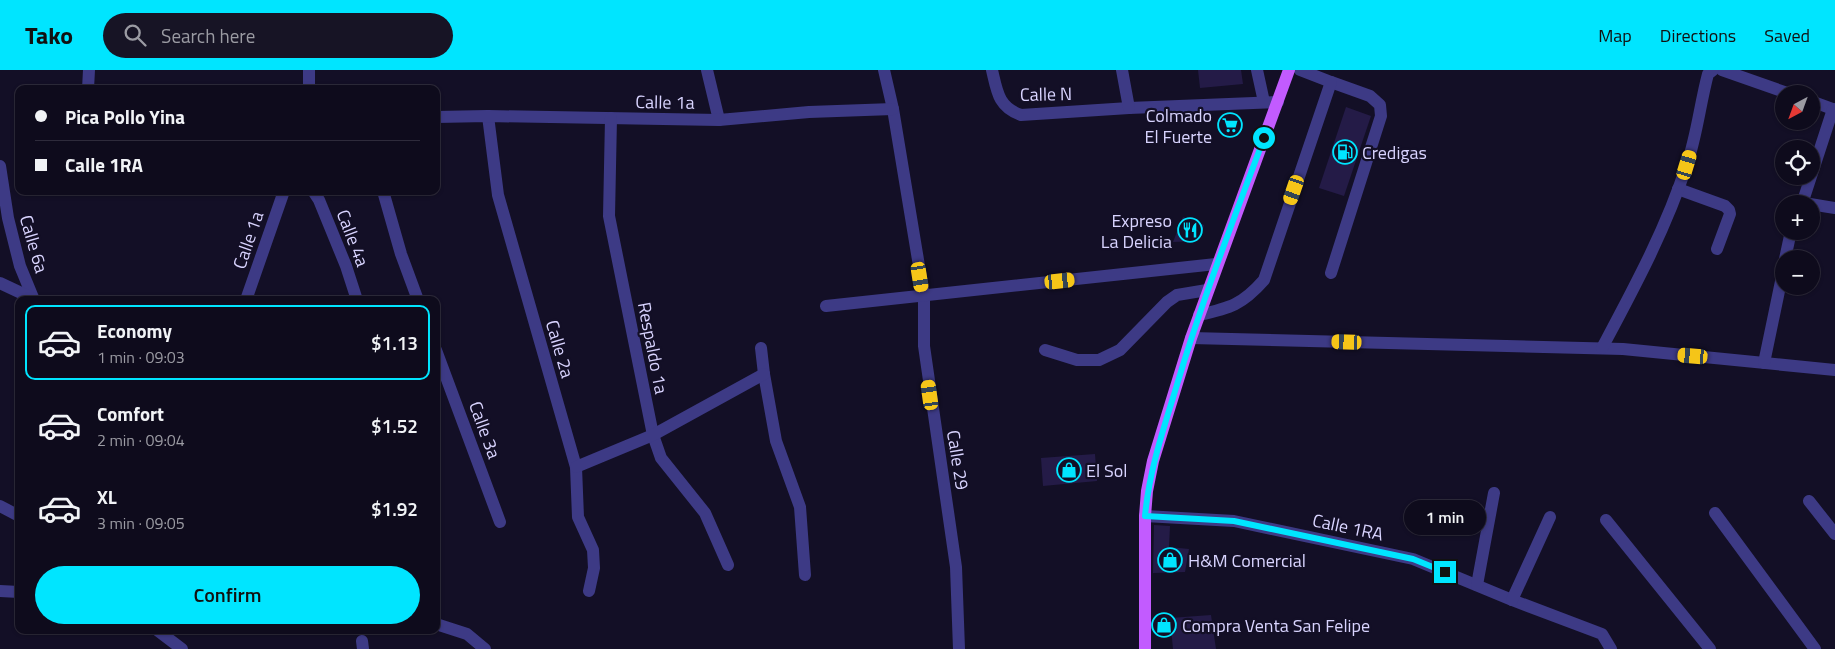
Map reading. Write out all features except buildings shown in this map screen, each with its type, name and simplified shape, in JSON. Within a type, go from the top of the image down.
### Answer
[{"type":"main road","points":[[1144,649],[1145,516],[1147,491],[1153,461],[1216,264],[1289,70]]},
{"type":"street","points":[[88,85],[89,70]]},
{"type":"street","points":[[309,70],[309,85]]},
{"type":"street","points":[[707,70],[719,120]]},
{"type":"street","name":"Calle 29","points":[[884,70],[893,109],[924,296],[924,346],[956,567],[959,649]]},
{"type":"street","name":"Calle N","points":[[992,70],[1002,102],[1011,112],[1020,115],[1129,108],[1278,102]]},
{"type":"street","points":[[1122,70],[1129,108]]},
{"type":"street","points":[[1258,70],[1264,102]]},
{"type":"street","points":[[1300,70],[1370,96],[1380,105],[1381,116],[1331,274]]},
{"type":"street","points":[[1602,348],[1651,255],[1678,189],[1694,141],[1708,74],[1713,70]]},
{"type":"street","points":[[1722,70],[1775,89]]},
{"type":"street","points":[[1199,315],[1231,307],[1251,295],[1264,280],[1331,82]]},
{"type":"street","points":[[1805,195],[1834,109],[1820,104]]},
{"type":"street","name":"Calle 1a","points":[[440,118],[488,116],[719,120],[809,112],[893,109]]},
{"type":"street","name":"Calle 2a","points":[[488,116],[498,195],[576,467],[578,517],[593,550],[594,568],[589,591]]},
{"type":"street","name":"Respaldo 1a","points":[[611,118],[609,216],[653,435],[661,458],[705,514],[728,565]]},
{"type":"street","name":"Calle 6a","points":[[0,166],[8,218],[20,266],[32,296]]},
{"type":"street","points":[[1678,189],[1725,206],[1729,210],[1730,214],[1717,249]]},
{"type":"street","name":"Calle 1a","points":[[247,296],[283,195]]},
{"type":"street","name":"Calle 4a","points":[[316,195],[343,258],[356,296]]},
{"type":"street","points":[[384,195],[401,254],[417,296]]},
{"type":"street","points":[[1820,206],[1835,208]]},
{"type":"street","points":[[826,306],[1216,264]]},
{"type":"street","points":[[0,283],[26,296]]},
{"type":"street","points":[[1045,350],[1077,360],[1099,360],[1120,350],[1167,302],[1177,295],[1207,290]]},
{"type":"street","points":[[1764,363],[1778,295]]},
{"type":"street","points":[[1191,338],[1602,348],[1835,370]]},
{"type":"street","points":[[761,348],[776,441],[800,507],[805,575]]},
{"type":"street","name":"Calle 3a","points":[[440,361],[500,522]]},
{"type":"street","points":[[576,467],[653,435],[764,374]]},
{"type":"street","points":[[1478,585],[1494,493]]},
{"type":"street","points":[[1809,501],[1835,534]]},
{"type":"street","points":[[0,506],[15,514]]},
{"type":"street","points":[[1715,513],[1815,649]]},
{"type":"street","name":"Calle 1RA","points":[[1145,516],[1234,521],[1413,559],[1512,600],[1602,634],[1611,649]]},
{"type":"street","points":[[1512,600],[1550,517]]},
{"type":"street","points":[[1606,520],[1710,649]]},
{"type":"street","points":[[0,591],[15,592]]},
{"type":"street","points":[[440,625],[467,634],[485,649]]},
{"type":"street","points":[[162,634],[182,649]]},
{"type":"place","name":"Colmado El Fuerte","points":[[1230,125]]},
{"type":"place","name":"Credigas","points":[[1345,152]]},
{"type":"place","name":"Expreso La Delicia","points":[[1190,230]]},
{"type":"place","name":"El Sol","points":[[1069,470]]},
{"type":"place","name":"H&M Comercial","points":[[1170,560]]},
{"type":"place","name":"Compra Venta San Felipe","points":[[1164,625]]},
{"type":"route","points":[[1264,138],[1216,264],[1191,338],[1153,461],[1147,491],[1145,516],[1234,521],[1413,559],[1445,572]]}]
